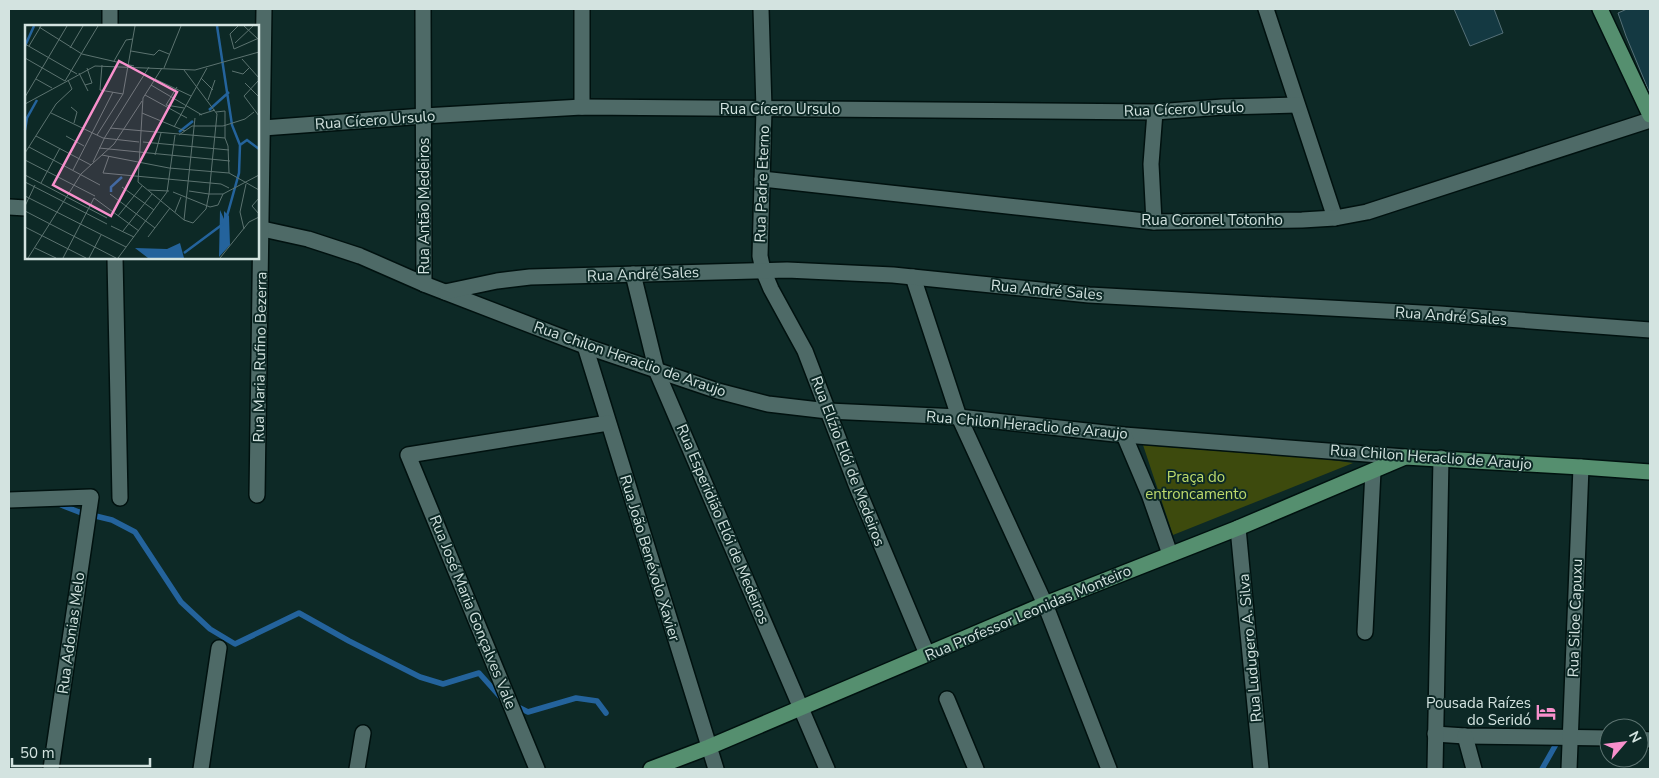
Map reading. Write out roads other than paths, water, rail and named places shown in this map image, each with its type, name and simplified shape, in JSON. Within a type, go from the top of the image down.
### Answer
[{"type":"main road","points":[[1600,9],[1650,115]]},
{"type":"main road","name":"Rua Professor Leonidas Monteiro","points":[[651,769],[1044,604],[1238,528],[1405,458]]},
{"type":"main road","name":"Rua Chilon Heraclio de Araujo","points":[[1405,458],[1441,458],[1650,472]]},
{"type":"street","points":[[110,9],[110,25]]},
{"type":"street","name":"Rua Maria Rufino Bezerra","points":[[257,495],[264,9]]},
{"type":"street","name":"Rua Antão Medeiros","points":[[423,9],[424,284]]},
{"type":"street","points":[[582,9],[582,108]]},
{"type":"street","name":"Rua Padre Eterno","points":[[761,9],[764,108],[760,256],[763,270]]},
{"type":"street","points":[[1266,9],[1335,218]]},
{"type":"street","name":"Rua Cícero Ursulo","points":[[263,128],[424,116],[582,108],[1155,112],[1297,105]]},
{"type":"street","points":[[1154,222],[1151,164],[1155,112]]},
{"type":"street","name":"Rua Coronel Totonho","points":[[762,179],[1154,222],[1335,218],[1367,212],[1650,120]]},
{"type":"street","points":[[9,207],[25,208]]},
{"type":"street","points":[[260,228],[308,239],[360,256],[424,284]]},
{"type":"street","points":[[115,259],[120,498]]},
{"type":"street","name":"Rua André Sales","points":[[445,292],[497,281],[530,277],[763,270],[913,277],[1089,295],[1430,314],[1650,330]]},
{"type":"street","name":"Rua Elízio Elói de Medeiros","points":[[763,270],[771,289],[805,351],[890,567],[927,654]]},
{"type":"street","name":"Rua Esperidião Elói de Medeiros","points":[[633,274],[657,372],[827,769]]},
{"type":"street","points":[[913,277],[959,417],[1044,604],[1109,769]]},
{"type":"street","name":"Rua Chilon Heraclio de Araujo","points":[[424,284],[657,372],[768,404],[828,411],[959,417],[1124,434],[1405,458]]},
{"type":"street","name":"Rua João Benévolo Xavier","points":[[585,346],[716,769]]},
{"type":"street","name":"Rua José Maria Gonçalves Vale","points":[[537,769],[408,455],[608,423]]},
{"type":"street","points":[[1124,434],[1149,494],[1170,554]]},
{"type":"street","points":[[1435,769],[1441,458]]},
{"type":"street","name":"Rua Siloe Capuxu","points":[[1569,769],[1581,466]]},
{"type":"street","points":[[1365,632],[1373,471]]},
{"type":"street","name":"Rua Adonias Melo","points":[[9,500],[91,498],[52,769]]},
{"type":"street","name":"Rua Ludugero A. Silva","points":[[1238,528],[1261,769]]},
{"type":"street","points":[[201,769],[219,648]]},
{"type":"street","points":[[947,699],[976,769]]},
{"type":"street","points":[[357,769],[363,733]]},
{"type":"street","points":[[1435,734],[1599,738]]},
{"type":"street","points":[[1465,736],[1474,769]]},
{"type":"waterway","points":[[61,505],[79,512],[112,520],[135,532],[181,602],[210,629],[235,644],[299,613],[420,677],[443,684],[479,673],[503,700]]},
{"type":"waterway","points":[[514,705],[528,712],[576,698],[597,701],[606,713]]},
{"type":"waterway","points":[[1542,769],[1559,739]]},
{"type":"place","name":"Pousada Raízes do Seridó","points":[[1546,712]]},
{"type":"park label","name":"Praça do entroncamento","points":[[1196,486]]}]
